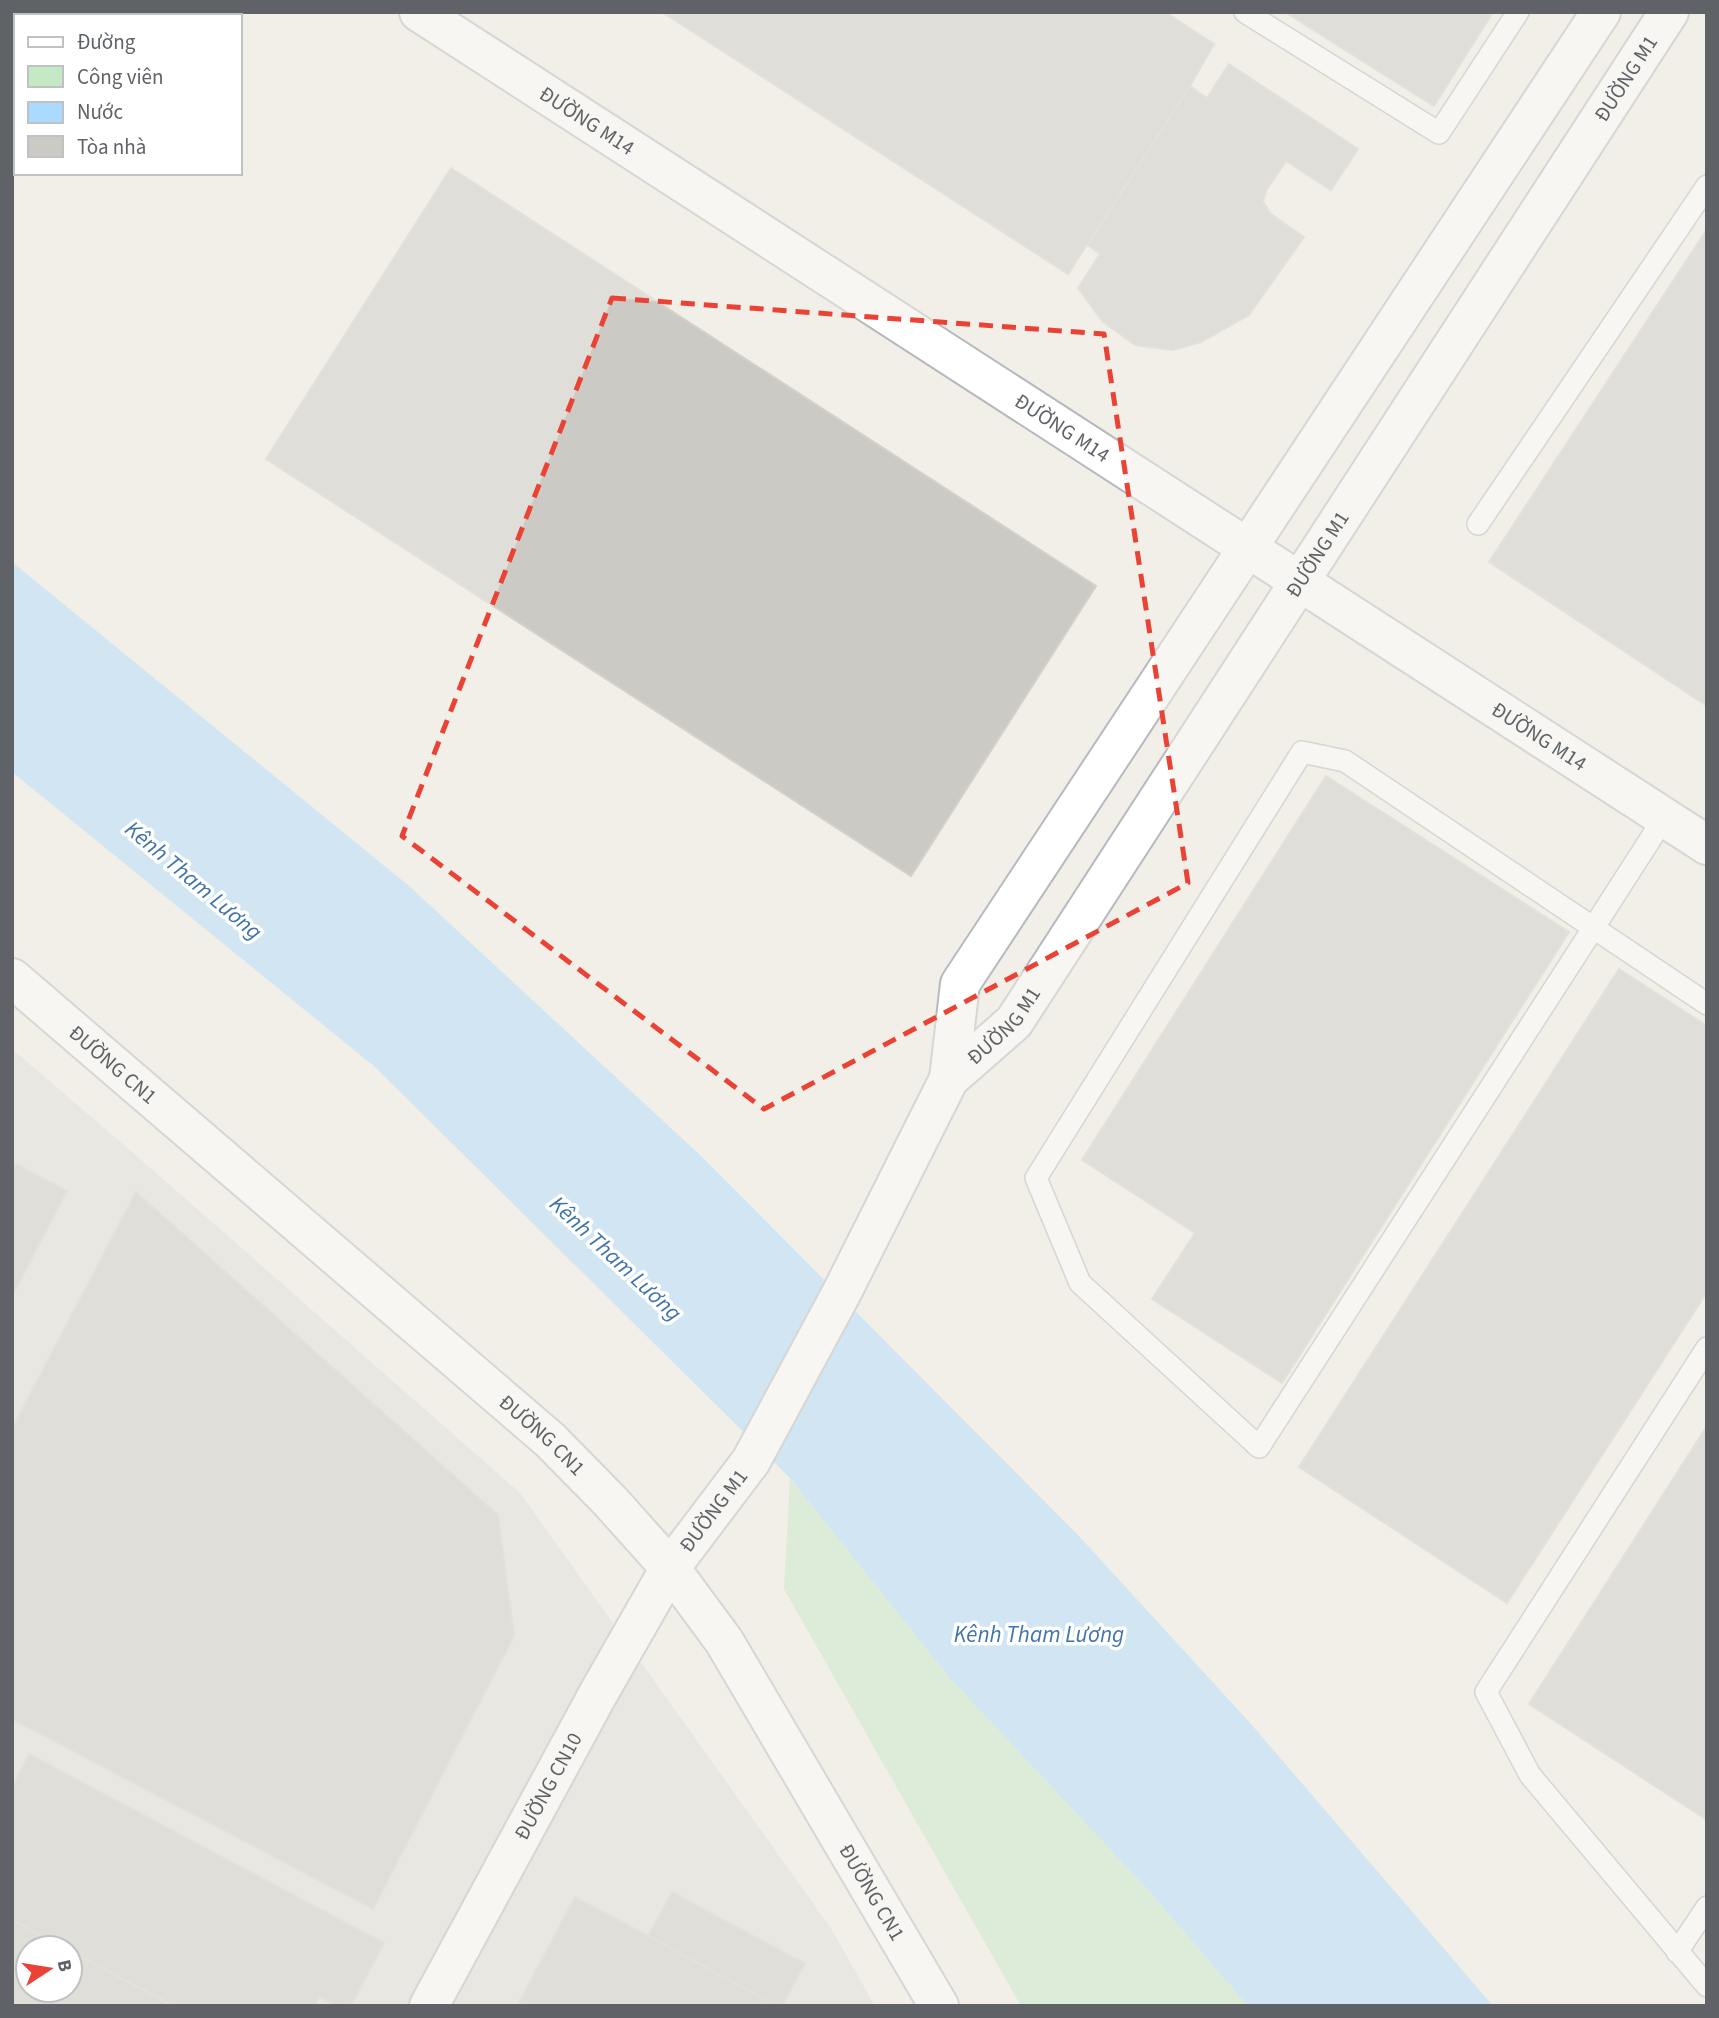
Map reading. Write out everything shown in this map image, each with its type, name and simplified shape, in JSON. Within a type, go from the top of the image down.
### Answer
[{"type":"street","name":"ĐƯỜNG M14","points":[[419,12],[1707,845]]},
{"type":"street","name":"ĐƯỜNG M1","points":[[670,1568],[751,1461],[842,1292],[949,1079],[960,984],[1601,12]]},
{"type":"street","name":"ĐƯỜNG M1","points":[[949,1079],[1014,1022],[1669,12]]},
{"type":"street","name":"ĐƯỜNG CN1","points":[[12,978],[550,1440],[610,1501],[670,1568],[724,1641],[939,2006]]},
{"type":"street","name":"ĐƯỜNG CN10","points":[[429,2006],[598,1694],[670,1568]]},
{"type":"lane","points":[[1245,12],[1439,133],[1518,12]]},
{"type":"lane","points":[[1478,524],[1707,186]]},
{"type":"lane","points":[[1664,818],[1594,927],[1259,1447],[1080,1283],[1036,1178],[1302,752],[1345,761],[1594,927],[1707,1004]]},
{"type":"lane","points":[[1707,1348],[1486,1692],[1530,1775],[1707,1986]]},
{"type":"lane","points":[[1677,1952],[1707,1907]]},
{"type":"highlighted area","points":[[612,298],[1104,334],[1188,883],[764,1109],[402,836]]},
{"type":"shaded area","points":[[12,1049],[520,1493],[832,1930],[875,2006],[12,2006]]},
{"type":"green space","points":[[790,1478],[949,1677],[1150,1892],[1248,2006],[1021,2006],[784,1589]]},
{"type":"water","name":"Kênh Tham Lương","points":[[12,562],[409,886],[700,1155],[1077,1534],[1251,1724],[1493,2006],[1248,2006],[1150,1892],[949,1677],[790,1478],[375,1067],[12,772]]},
{"type":"building","points":[[662,12],[1165,12],[1214,44],[1190,86],[1068,274]]},
{"type":"building","points":[[1285,12],[1493,12],[1434,106]]},
{"type":"building","points":[[1229,64],[1358,149],[1331,190],[1286,161],[1266,191],[1263,202],[1271,214],[1304,237],[1249,315],[1201,342],[1173,350],[1135,345],[1102,321],[1078,288],[1100,254],[1088,245],[1190,86],[1207,98]]},
{"type":"building","points":[[451,168],[1096,586],[911,876],[266,459]]},
{"type":"building","points":[[1707,229],[1707,706],[1489,562]]},
{"type":"building","points":[[1326,776],[1569,932],[1282,1383],[1152,1299],[1195,1233],[1082,1160]]},
{"type":"building","points":[[1619,969],[1707,1026],[1707,1292],[1507,1603],[1299,1467]]},
{"type":"building","points":[[12,1162],[67,1191],[12,1296]]},
{"type":"building","points":[[136,1192],[498,1515],[514,1636],[373,1909],[12,1719],[12,1429]]},
{"type":"building","points":[[1707,1426],[1707,1820],[1529,1704]]},
{"type":"building","points":[[29,1754],[384,1943],[351,2006],[337,2006],[320,1997],[315,2006],[174,2006],[84,1958],[84,1934],[38,1934],[12,1920],[12,1787]]},
{"type":"building","points":[[672,1892],[805,1964],[782,2006],[777,2006],[648,1936]]},
{"type":"building","points":[[575,1897],[648,1936],[777,2006],[517,2006]]},
{"type":"building","points":[[12,1920],[38,1934],[14,1934],[14,1980]]},
{"type":"building","points":[[84,1958],[166,2002],[164,2006],[58,2004],[84,2004]]},
{"type":"building","points":[[12,1979],[14,2004],[62,2006],[12,2006]]}]
